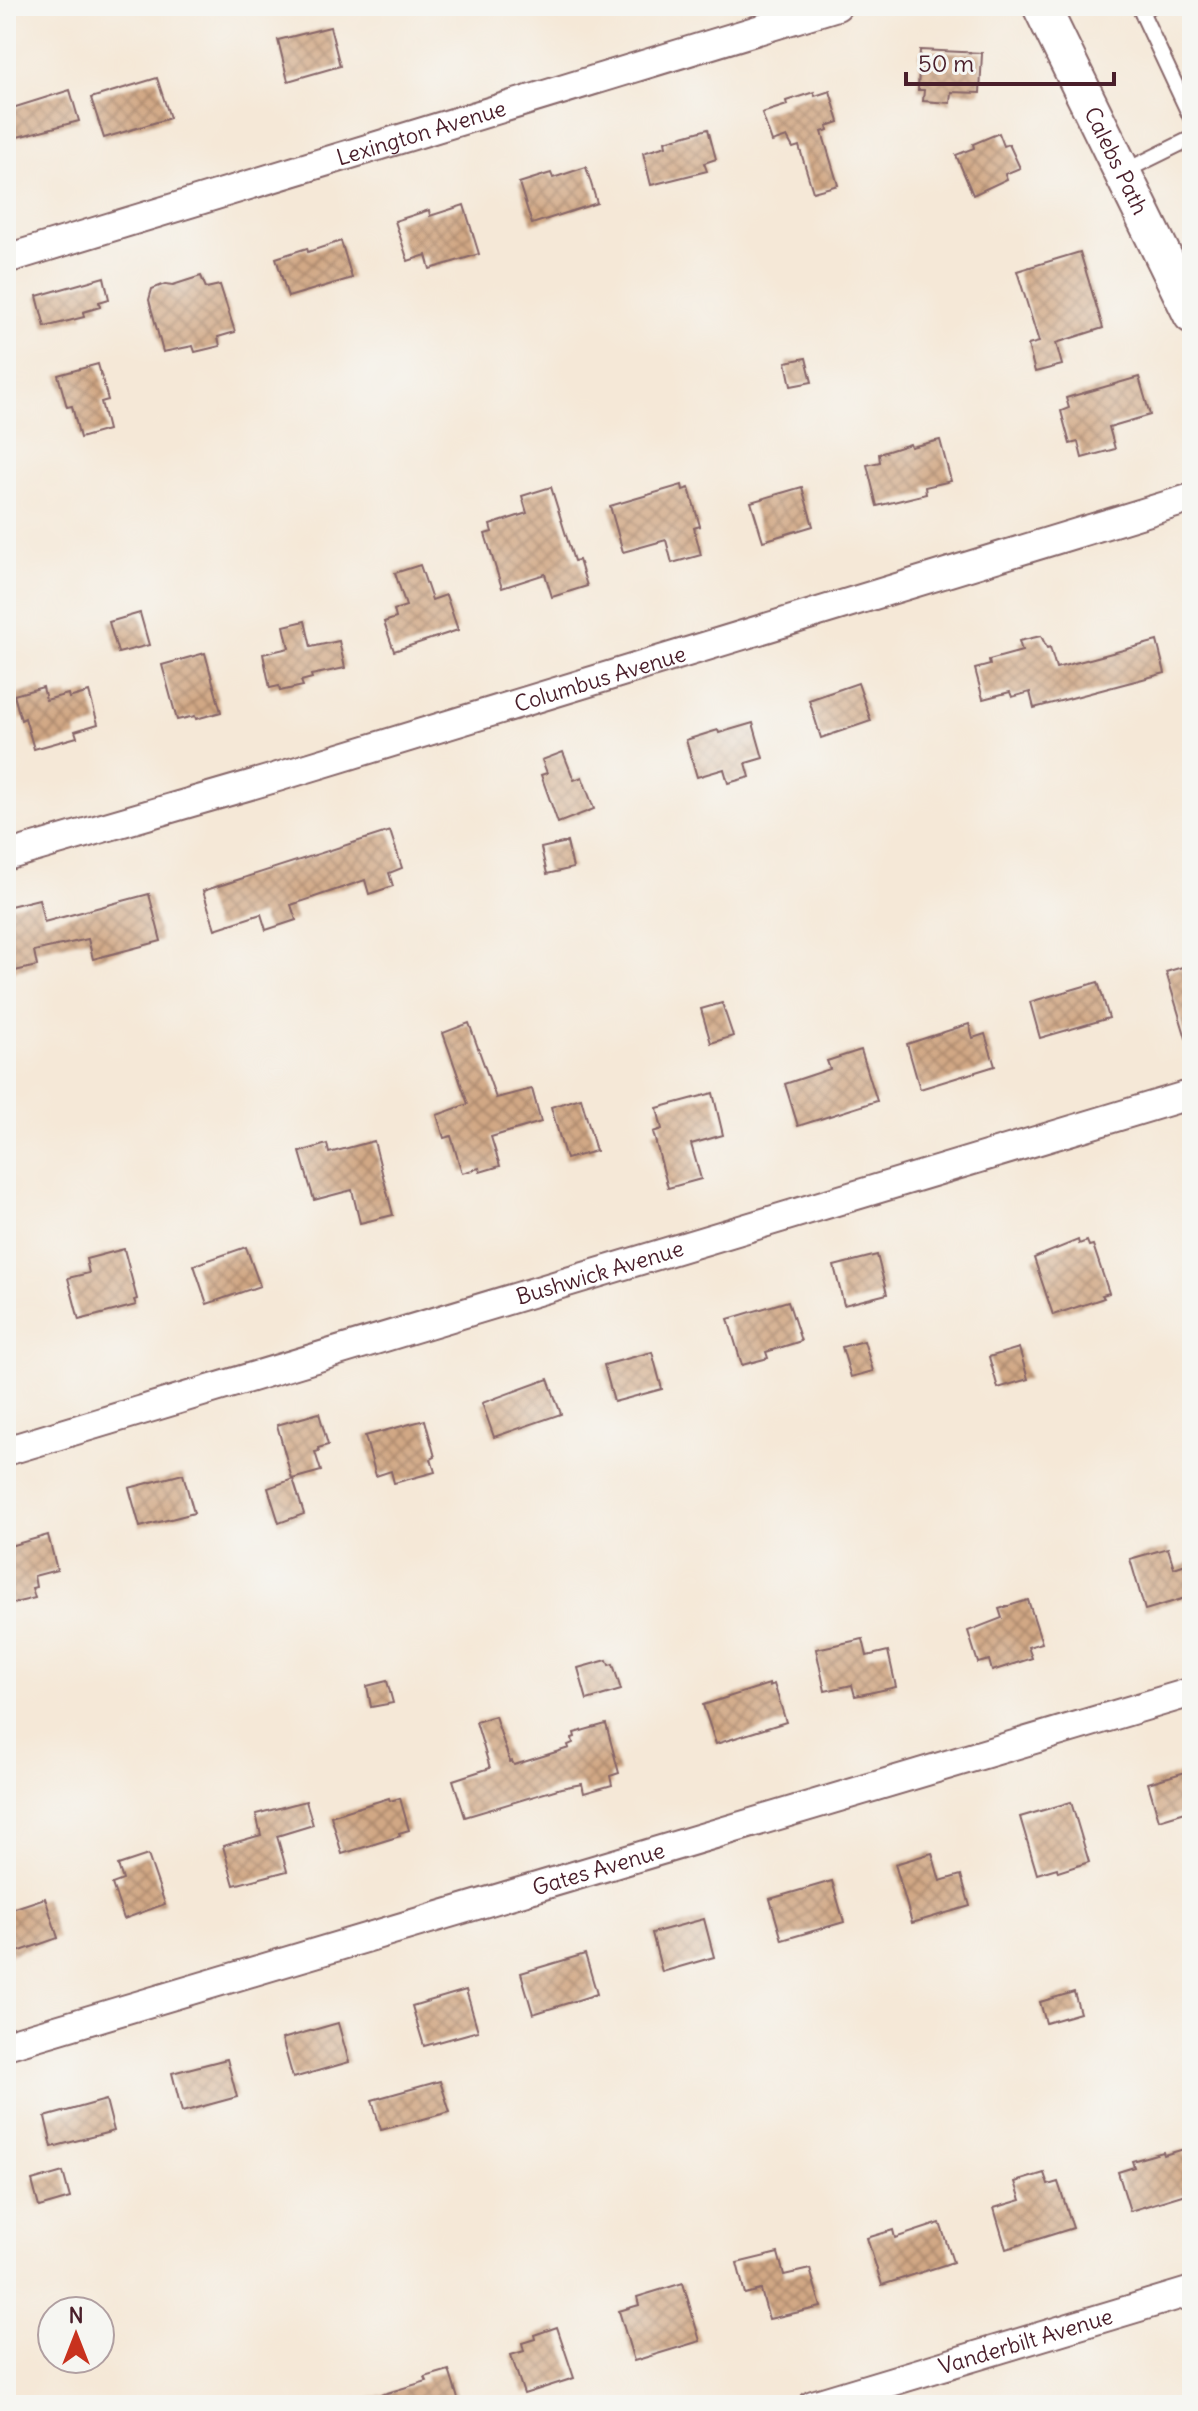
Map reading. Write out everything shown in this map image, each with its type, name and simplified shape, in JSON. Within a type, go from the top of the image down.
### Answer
[{"type":"street","name":"Lexington Avenue","points":[[6,259],[790,12],[837,6]]},
{"type":"street","name":"Calebs Path","points":[[1041,6],[1192,315]]},
{"type":"street","name":"Columbus Avenue","points":[[6,856],[271,779],[1192,498]]},
{"type":"street","name":"Bushwick Avenue","points":[[6,1451],[1192,1094]]},
{"type":"street","name":"Gates Avenue","points":[[6,2045],[1192,1692]]},
{"type":"street","name":"Vanderbilt Avenue","points":[[813,2405],[1192,2291]]},
{"type":"lane","points":[[1151,6],[1141,11],[1192,120]]},
{"type":"lane","points":[[1122,172],[1192,138]]},
{"type":"building","points":[[330,27],[340,66],[288,81],[278,40]]},
{"type":"building","points":[[920,50],[982,53],[980,93],[951,92],[950,103],[923,101],[924,90],[918,90]]},
{"type":"building","points":[[157,78],[170,118],[104,138],[91,98]]},
{"type":"building","points":[[70,90],[79,121],[6,140],[6,110]]},
{"type":"building","points":[[830,91],[839,122],[827,126],[828,130],[822,132],[838,185],[813,192],[799,146],[793,148],[787,137],[772,142],[762,113],[787,105],[786,101],[814,92],[815,96]]},
{"type":"building","points":[[708,129],[716,159],[704,163],[707,171],[651,185],[643,153],[666,146],[665,141]]},
{"type":"building","points":[[999,133],[1004,146],[1009,144],[1020,168],[1005,174],[1007,179],[973,195],[956,155]]},
{"type":"building","points":[[586,167],[597,203],[532,224],[519,183],[551,173],[553,178]]},
{"type":"building","points":[[464,205],[479,254],[430,269],[426,255],[408,261],[395,221],[429,210],[430,216]]},
{"type":"building","points":[[341,241],[352,278],[288,297],[276,258]]},
{"type":"building","points":[[1080,252],[1103,328],[1056,343],[1062,365],[1035,372],[1028,345],[1039,342],[1017,271]]},
{"type":"building","points":[[201,276],[206,288],[220,285],[235,332],[218,337],[220,346],[195,352],[193,346],[163,352],[149,300],[152,289]]},
{"type":"building","points":[[104,277],[109,299],[99,302],[100,307],[83,312],[84,317],[45,327],[37,296]]},
{"type":"building","points":[[806,358],[812,382],[791,386],[786,362]]},
{"type":"building","points":[[98,364],[108,400],[101,402],[108,430],[80,438],[72,406],[67,407],[58,375]]},
{"type":"building","points":[[1139,377],[1150,415],[1109,427],[1115,449],[1082,458],[1078,442],[1070,444],[1061,411],[1069,408],[1066,398]]},
{"type":"building","points":[[940,440],[951,481],[925,487],[926,494],[877,506],[867,465],[880,462],[879,454],[910,444],[911,447]]},
{"type":"building","points":[[682,485],[683,490],[689,488],[700,526],[694,528],[701,555],[672,563],[666,540],[623,552],[610,506]]},
{"type":"building","points":[[551,487],[574,561],[579,560],[587,586],[552,597],[545,574],[502,588],[485,534],[492,532],[490,525],[527,513],[522,496]]},
{"type":"building","points":[[802,487],[813,526],[763,541],[751,502]]},
{"type":"building","points":[[420,565],[432,600],[446,595],[458,630],[394,651],[384,622],[396,618],[394,610],[406,606],[395,573]]},
{"type":"building","points":[[140,613],[149,645],[118,653],[109,622]]},
{"type":"building","points":[[305,621],[311,647],[339,641],[345,668],[311,675],[312,678],[301,681],[303,686],[280,691],[279,686],[270,688],[263,654],[289,648],[284,626]]},
{"type":"building","points":[[1041,636],[1047,648],[1050,647],[1056,668],[1157,641],[1165,673],[1034,708],[1030,692],[1012,697],[1010,692],[983,699],[975,669],[990,665],[989,660],[1022,651],[1019,641]]},
{"type":"building","points":[[205,653],[221,712],[196,719],[195,716],[177,720],[162,665]]},
{"type":"building","points":[[858,683],[871,721],[821,738],[809,700]]},
{"type":"building","points":[[43,687],[46,700],[89,692],[98,724],[75,731],[77,737],[34,749],[14,695]]},
{"type":"building","points":[[753,723],[763,758],[746,763],[750,777],[728,783],[724,769],[697,777],[686,740]]},
{"type":"building","points":[[563,752],[574,780],[582,777],[594,809],[558,823],[541,775],[547,773],[542,760]]},
{"type":"building","points":[[390,831],[402,868],[389,873],[393,886],[369,894],[365,880],[291,905],[296,920],[266,930],[261,914],[215,929],[203,891]]},
{"type":"building","points":[[567,842],[573,868],[547,874],[541,848]]},
{"type":"building","points":[[149,894],[161,941],[93,959],[88,939],[34,951],[37,966],[6,973],[6,907],[39,899],[44,922]]},
{"type":"building","points":[[1192,964],[1192,1037],[1186,1038],[1166,972]]},
{"type":"building","points":[[1098,982],[1109,1018],[1040,1038],[1030,1002]]},
{"type":"building","points":[[722,1003],[733,1036],[711,1043],[701,1009]]},
{"type":"building","points":[[469,1023],[496,1098],[532,1089],[541,1122],[491,1137],[500,1166],[462,1173],[451,1136],[444,1138],[437,1115],[468,1104],[443,1033]]},
{"type":"building","points":[[969,1024],[973,1038],[985,1034],[995,1066],[920,1089],[907,1044]]},
{"type":"building","points":[[861,1050],[877,1101],[798,1126],[785,1084],[830,1069],[827,1061]]},
{"type":"building","points":[[713,1093],[723,1135],[691,1144],[701,1179],[668,1188],[653,1132],[662,1129],[657,1108]]},
{"type":"building","points":[[581,1098],[596,1151],[566,1159],[551,1107]]},
{"type":"building","points":[[374,1141],[393,1215],[360,1223],[352,1190],[314,1200],[300,1152],[327,1144],[329,1153]]},
{"type":"building","points":[[1078,1240],[1079,1244],[1087,1241],[1089,1246],[1093,1245],[1109,1293],[1102,1295],[1104,1298],[1053,1315],[1034,1258]]},
{"type":"building","points":[[246,1247],[260,1286],[207,1304],[194,1265]]},
{"type":"building","points":[[124,1249],[136,1305],[79,1320],[68,1278],[89,1273],[86,1259]]},
{"type":"building","points":[[877,1255],[887,1294],[844,1305],[834,1266]]},
{"type":"building","points":[[788,1301],[801,1341],[766,1352],[768,1358],[742,1365],[728,1319]]},
{"type":"building","points":[[864,1341],[873,1371],[851,1377],[842,1347]]},
{"type":"building","points":[[1019,1348],[1028,1379],[998,1388],[989,1357]]},
{"type":"building","points":[[652,1352],[662,1389],[614,1402],[604,1365]]},
{"type":"building","points":[[548,1379],[561,1414],[494,1437],[482,1403]]},
{"type":"building","points":[[319,1413],[328,1445],[315,1452],[321,1471],[292,1479],[277,1425]]},
{"type":"building","points":[[425,1420],[435,1457],[431,1459],[435,1472],[394,1483],[391,1471],[376,1476],[365,1436]]},
{"type":"building","points":[[183,1474],[194,1513],[140,1527],[129,1488]]},
{"type":"building","points":[[293,1479],[304,1514],[279,1523],[268,1488]]},
{"type":"building","points":[[48,1535],[57,1570],[34,1576],[36,1587],[32,1588],[35,1598],[6,1605],[6,1547]]},
{"type":"building","points":[[1168,1548],[1174,1568],[1192,1562],[1192,1596],[1145,1610],[1130,1559]]},
{"type":"building","points":[[1028,1600],[1042,1643],[1028,1647],[1032,1658],[992,1671],[989,1660],[978,1663],[968,1631],[1002,1618],[999,1609]]},
{"type":"building","points":[[863,1639],[867,1656],[888,1651],[896,1687],[855,1696],[852,1685],[825,1691],[816,1649]]},
{"type":"building","points":[[607,1660],[609,1665],[613,1664],[621,1690],[587,1700],[578,1668]]},
{"type":"building","points":[[387,1681],[393,1703],[371,1707],[367,1686]]},
{"type":"building","points":[[774,1684],[786,1722],[716,1744],[703,1705]]},
{"type":"building","points":[[495,1716],[510,1762],[514,1765],[569,1748],[574,1733],[606,1724],[619,1773],[610,1776],[612,1785],[584,1793],[582,1784],[561,1788],[465,1817],[453,1780],[490,1768],[476,1722]]},
{"type":"building","points":[[1192,1770],[1192,1810],[1159,1820],[1148,1783]]},
{"type":"building","points":[[389,1798],[390,1801],[400,1798],[409,1830],[399,1833],[400,1836],[342,1854],[331,1816]]},
{"type":"building","points":[[306,1801],[313,1825],[277,1836],[287,1871],[234,1885],[223,1846],[261,1835],[256,1814]]},
{"type":"building","points":[[1071,1802],[1089,1862],[1058,1872],[1057,1868],[1037,1874],[1020,1817]]},
{"type":"building","points":[[932,1853],[940,1881],[961,1875],[970,1906],[912,1923],[895,1864]]},
{"type":"building","points":[[148,1855],[165,1904],[124,1919],[112,1884],[123,1880],[118,1865]]},
{"type":"building","points":[[832,1881],[844,1922],[782,1940],[770,1899]]},
{"type":"building","points":[[45,1898],[58,1938],[6,1956],[6,1911]]},
{"type":"building","points":[[704,1919],[714,1957],[662,1972],[652,1933]]},
{"type":"building","points":[[585,1954],[597,1994],[533,2014],[521,1973]]},
{"type":"building","points":[[466,1990],[478,2031],[424,2046],[412,2006]]},
{"type":"building","points":[[1074,1992],[1080,2013],[1046,2023],[1040,2002]]},
{"type":"building","points":[[338,2023],[349,2062],[293,2078],[282,2039]]},
{"type":"building","points":[[227,2059],[237,2097],[182,2112],[172,2073]]},
{"type":"building","points":[[440,2081],[450,2112],[381,2130],[372,2100]]},
{"type":"building","points":[[106,2100],[114,2131],[52,2147],[45,2117]]},
{"type":"building","points":[[1184,2149],[1192,2175],[1192,2192],[1130,2211],[1118,2172],[1134,2167],[1132,2161]]},
{"type":"building","points":[[63,2172],[70,2198],[39,2207],[32,2181]]},
{"type":"building","points":[[1044,2173],[1048,2185],[1058,2182],[1073,2228],[1006,2249],[994,2208],[1021,2200],[1015,2182]]},
{"type":"building","points":[[940,2223],[953,2262],[882,2285],[867,2238],[893,2230],[895,2238]]},
{"type":"building","points":[[778,2253],[784,2275],[810,2269],[821,2307],[769,2319],[761,2290],[745,2294],[737,2263]]},
{"type":"building","points":[[683,2283],[700,2341],[634,2361],[619,2311],[639,2305],[637,2297]]},
{"type":"building","points":[[557,2327],[574,2378],[524,2394],[511,2355],[524,2351],[522,2343],[535,2339],[534,2335]]},
{"type":"building","points":[[449,2370],[460,2405],[368,2405],[367,2399],[427,2381],[425,2377]]}]
